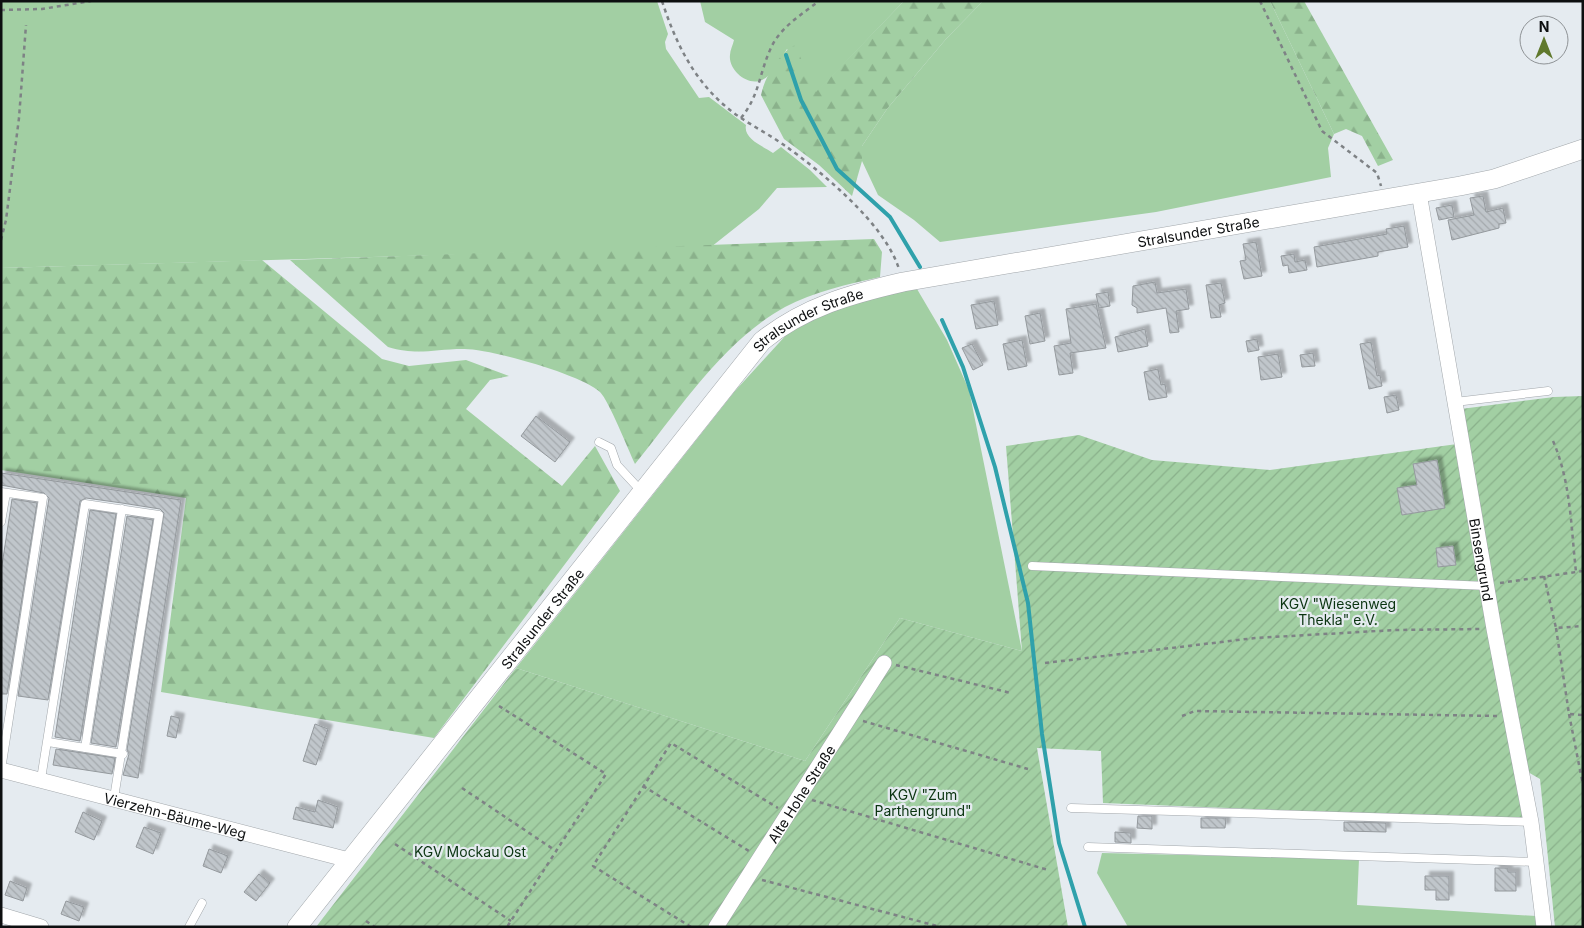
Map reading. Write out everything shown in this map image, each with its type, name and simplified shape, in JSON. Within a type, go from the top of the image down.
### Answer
[{"type":"street","name":"Stralsunder Straße","points":[[297,927],[762,341],[774,331],[811,308],[833,300],[903,282],[1494,179],[1583,149]]},
{"type":"street","name":"Binsengrund","points":[[1419,193],[1494,629],[1531,822],[1544,927]]},
{"type":"street","name":"Alte Hohe Straße","points":[[716,927],[884,663]]},
{"type":"street","name":"Vierzehn-Bäume-Weg","points":[[1,770],[349,860]]},
{"type":"street","points":[[1,915],[41,927]]},
{"type":"lane","points":[[1455,402],[1548,391]]},
{"type":"lane","points":[[599,442],[610,448],[617,465],[642,492]]},
{"type":"lane","points":[[1,522],[4,492],[43,498],[4,727],[1,770]]},
{"type":"lane","points":[[41,779],[85,504],[159,515],[114,798]]},
{"type":"lane","points":[[85,748],[122,509]]},
{"type":"lane","points":[[1032,566],[1487,586]]},
{"type":"lane","points":[[48,742],[122,754]]},
{"type":"lane","points":[[1071,808],[1531,822]]},
{"type":"lane","points":[[1088,847],[1536,862]]},
{"type":"lane","points":[[189,927],[202,903]]},
{"type":"path","points":[[1,10],[42,9],[91,1]]},
{"type":"path","points":[[662,1],[674,35],[689,64],[723,104],[814,167],[861,213],[889,246],[903,282]]},
{"type":"path","points":[[741,118],[752,104],[770,49],[783,29],[819,1]]},
{"type":"path","points":[[1260,1],[1322,131],[1377,173],[1386,199]]},
{"type":"path","points":[[1,240],[6,220],[19,118],[26,25]]},
{"type":"path","points":[[1553,441],[1568,494],[1576,572]]},
{"type":"path","points":[[1487,586],[1544,576],[1583,572]]},
{"type":"path","points":[[1544,576],[1556,628],[1583,785]]},
{"type":"path","points":[[1556,628],[1583,626]]},
{"type":"path","points":[[1045,663],[1255,638],[1395,630],[1494,629]]},
{"type":"path","points":[[884,663],[1011,693]]},
{"type":"path","points":[[499,706],[606,774],[507,927]]},
{"type":"path","points":[[1182,716],[1196,711],[1511,716]]},
{"type":"path","points":[[1570,714],[1583,714]]},
{"type":"path","points":[[849,718],[1028,769]]},
{"type":"path","points":[[691,927],[593,866],[671,743],[788,814]]},
{"type":"path","points":[[644,786],[760,858]]},
{"type":"path","points":[[462,788],[556,851]]},
{"type":"path","points":[[799,796],[1048,870]]},
{"type":"path","points":[[396,844],[511,921]]},
{"type":"path","points":[[748,876],[941,927]]},
{"type":"path","points":[[366,921],[375,927]]},
{"type":"green space","points":[[1,1],[657,1],[668,34],[665,42],[666,49],[699,98],[709,97],[746,125],[748,134],[759,145],[773,153],[781,147],[810,170],[827,187],[777,188],[759,209],[711,247],[1,268]]},
{"type":"green space","points":[[700,1],[904,1],[816,93],[787,49],[773,71],[766,78],[757,82],[740,76],[730,61],[734,40],[705,22]]},
{"type":"green space","points":[[904,1],[983,1],[946,39],[887,109],[862,146],[862,161],[852,196],[819,165],[784,139],[761,95],[773,67],[783,54],[795,45],[816,92]]},
{"type":"green space","points":[[983,1],[1270,1],[1334,134],[1328,148],[1331,177],[1156,212],[940,242],[914,220],[878,195],[862,161],[862,146],[887,109],[946,39]]},
{"type":"green space","points":[[1270,1],[1304,1],[1393,160],[1378,166],[1362,136],[1346,129],[1334,134]]},
{"type":"green space","points":[[874,239],[882,252],[880,277],[807,297],[785,307],[763,321],[722,357],[703,378],[635,464],[604,397],[590,385],[556,371],[493,353],[463,349],[408,351],[388,347],[290,260]]},
{"type":"green space","points":[[262,260],[382,359],[409,366],[466,360],[509,376],[490,380],[466,409],[562,486],[595,446],[620,491],[434,738],[161,692],[186,498],[1,470],[1,268]]},
{"type":"green space","points":[[917,289],[947,340],[969,390],[1022,651],[900,618],[805,761],[516,668],[735,391],[788,333],[835,309],[878,296]]},
{"type":"green space","points":[[1583,396],[1583,927],[1555,927],[1540,779],[1521,768],[1522,820],[1103,803],[1101,751],[1037,748],[1068,927],[316,927],[516,668],[805,761],[900,618],[1022,651],[1006,446],[1079,435],[1152,460],[1270,470],[1457,444],[1461,409],[1554,397]]},
{"type":"green space","points":[[1102,853],[1359,859],[1357,905],[1536,916],[1537,927],[1128,927],[1097,873]]},
{"type":"building","points":[[1483,196],[1486,212],[1503,208],[1506,223],[1499,224],[1499,228],[1452,240],[1448,220],[1474,215],[1470,198]]},
{"type":"building","points":[[1452,205],[1454,217],[1439,220],[1436,208]]},
{"type":"building","points":[[1404,226],[1408,247],[1378,252],[1378,256],[1317,267],[1314,247],[1387,234],[1386,229]]},
{"type":"building","points":[[1256,242],[1262,276],[1244,279],[1240,261],[1246,260],[1243,244]]},
{"type":"building","points":[[1294,254],[1295,262],[1305,260],[1307,270],[1289,273],[1288,265],[1283,266],[1281,256]]},
{"type":"building","points":[[1155,282],[1157,293],[1186,289],[1189,309],[1176,311],[1179,332],[1170,333],[1166,308],[1137,313],[1137,308],[1132,305],[1133,286]]},
{"type":"building","points":[[1221,283],[1225,303],[1219,305],[1221,317],[1211,318],[1206,285]]},
{"type":"building","points":[[1108,292],[1110,306],[1099,308],[1096,294]]},
{"type":"building","points":[[994,301],[998,325],[976,329],[971,305]]},
{"type":"building","points":[[1096,304],[1106,348],[1070,353],[1073,373],[1059,375],[1054,346],[1071,343],[1066,309]]},
{"type":"building","points":[[1040,313],[1045,341],[1030,344],[1025,316]]},
{"type":"building","points":[[1145,329],[1148,346],[1118,352],[1115,337]]},
{"type":"building","points":[[1257,339],[1259,350],[1248,352],[1246,341]]},
{"type":"building","points":[[1022,340],[1027,366],[1008,370],[1003,344]]},
{"type":"building","points":[[1371,342],[1377,376],[1380,375],[1382,386],[1369,389],[1360,344]]},
{"type":"building","points":[[972,344],[983,365],[973,370],[962,348]]},
{"type":"building","points":[[1313,353],[1315,366],[1302,367],[1300,355]]},
{"type":"building","points":[[1278,354],[1282,377],[1261,380],[1258,357]]},
{"type":"building","points":[[1158,369],[1161,385],[1165,384],[1167,397],[1149,400],[1144,372]]},
{"type":"building","points":[[1396,395],[1399,410],[1387,413],[1384,397]]},
{"type":"building","points":[[536,416],[570,442],[555,462],[521,436]]},
{"type":"building","points":[[1437,460],[1445,508],[1402,515],[1397,488],[1417,485],[1413,464]]},
{"type":"building","points":[[1,473],[181,500],[138,778],[123,775],[129,754],[127,750],[164,513],[160,509],[122,503],[86,498],[80,501],[48,700],[18,696],[49,498],[44,493],[1,485]]},
{"type":"building","points":[[12,499],[37,503],[7,694],[1,694],[1,572]]},
{"type":"building","points":[[90,510],[116,514],[80,741],[55,737]]},
{"type":"building","points":[[127,516],[153,520],[116,747],[91,743]]},
{"type":"building","points":[[1453,546],[1456,565],[1438,567],[1436,548]]},
{"type":"building","points":[[171,716],[180,718],[176,738],[167,736]]},
{"type":"building","points":[[315,724],[328,729],[316,765],[303,761]]},
{"type":"building","points":[[56,749],[115,758],[112,774],[53,765]]},
{"type":"building","points":[[318,800],[338,807],[333,828],[293,819],[296,807],[315,812]]},
{"type":"building","points":[[83,812],[102,821],[94,840],[75,832]]},
{"type":"building","points":[[1138,816],[1152,816],[1152,829],[1137,828]]},
{"type":"building","points":[[1201,818],[1226,818],[1225,828],[1201,828]]},
{"type":"building","points":[[1344,822],[1386,823],[1386,832],[1344,831]]},
{"type":"building","points":[[144,827],[161,833],[153,854],[136,847]]},
{"type":"building","points":[[1115,832],[1131,833],[1131,843],[1115,842]]},
{"type":"building","points":[[209,849],[228,856],[221,873],[203,866]]},
{"type":"building","points":[[1495,868],[1508,868],[1508,872],[1516,872],[1516,891],[1495,891]]},
{"type":"building","points":[[259,874],[270,883],[256,901],[244,892]]},
{"type":"building","points":[[1425,876],[1449,876],[1449,900],[1436,900],[1436,890],[1425,890]]},
{"type":"building","points":[[10,881],[27,888],[23,901],[5,895]]},
{"type":"building","points":[[66,901],[84,907],[79,921],[61,914]]},
{"type":"waterway","points":[[786,55],[801,100],[837,169],[890,217],[920,267]]},
{"type":"waterway","points":[[942,320],[963,367],[995,467],[1028,603],[1042,734],[1059,843],[1085,927]]},
{"type":"park label","name":"KGV \"Wiesenweg Thekla\" e.V.","points":[[1338,612]]},
{"type":"park label","name":"KGV \"Zum Parthengrund\"","points":[[923,802]]},
{"type":"park label","name":"KGV Mockau Ost","points":[[470,851]]}]
